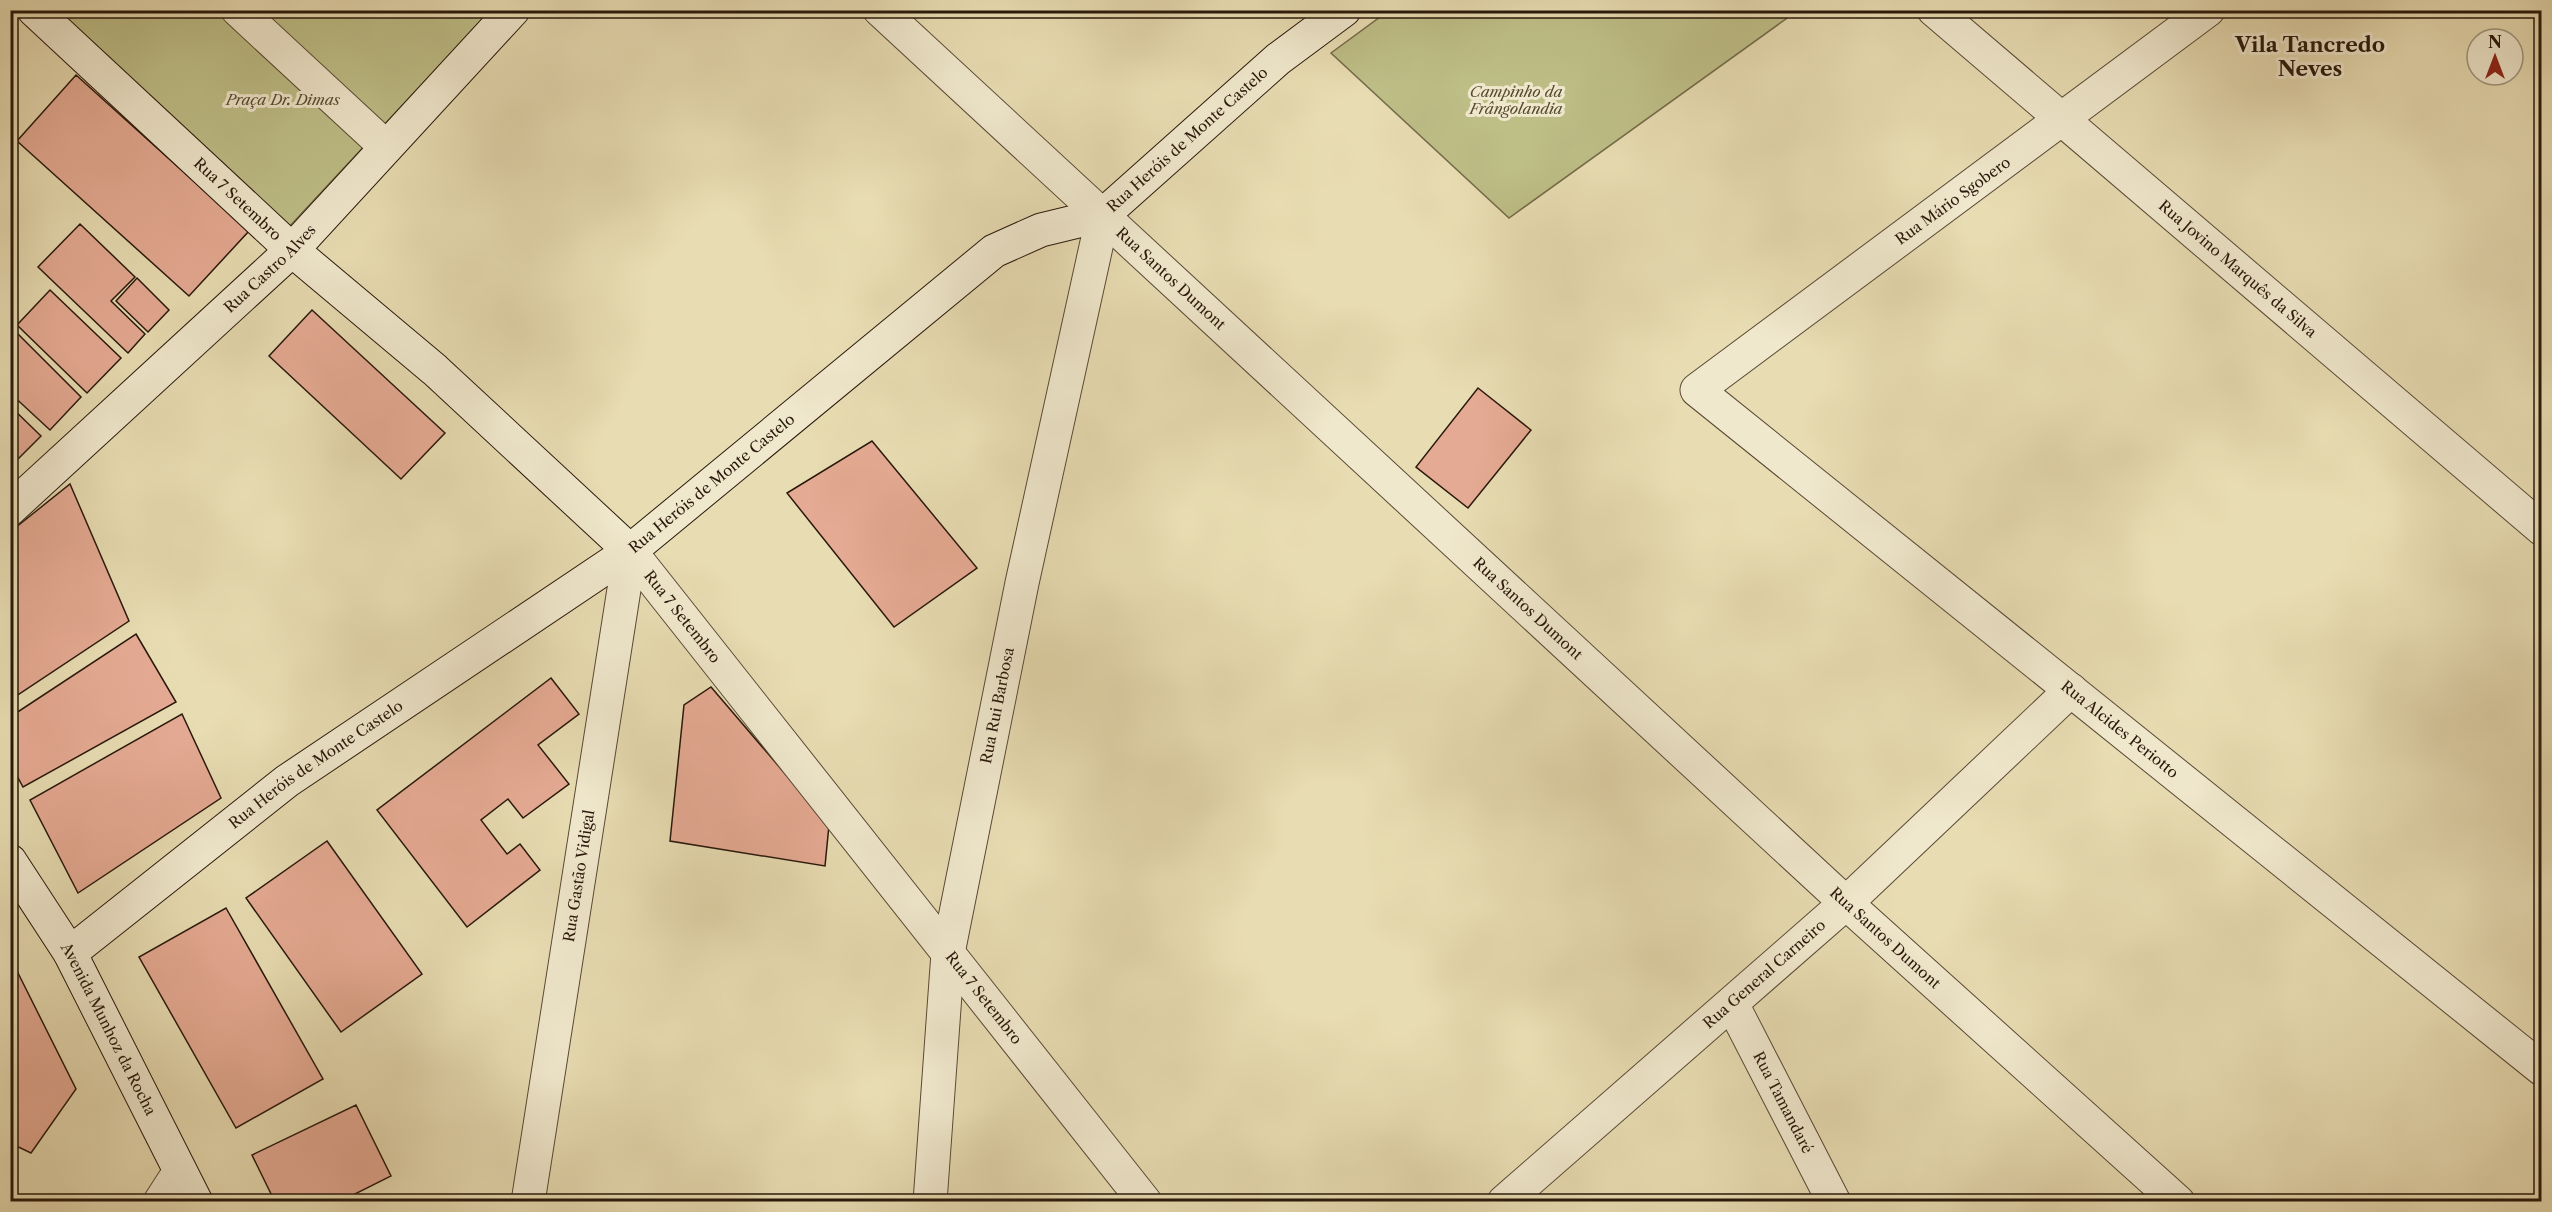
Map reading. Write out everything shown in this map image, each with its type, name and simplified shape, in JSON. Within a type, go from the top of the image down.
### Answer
[{"type":"street","name":"Rua 7 Setembro","points":[[34,10],[292,250],[435,370],[630,551],[1146,1202]]},
{"type":"street","points":[[238,10],[386,147]]},
{"type":"street","name":"Rua Castro Alves","points":[[10,509],[292,250],[513,10]]},
{"type":"street","name":"Rua Santos Dumont","points":[[880,10],[1846,903],[2178,1202]]},
{"type":"street","name":"Rua Heróis de Monte Castelo","points":[[70,953],[287,781],[630,551],[994,251],[1041,230],[1102,215],[1278,59],[1344,10]]},
{"type":"street","name":"Rua Jovino Marquês da Silva","points":[[1934,10],[2541,529]]},
{"type":"street","name":"Rua Mário Sgobero","points":[[1697,390],[2208,10]]},
{"type":"street","name":"Rua Rui Barbosa","points":[[930,1202],[948,953],[1022,583],[1102,215]]},
{"type":"street","name":"Rua Alcides Periotto","points":[[1697,390],[2541,1069]]},
{"type":"street","name":"Rua Gastão Vidigal","points":[[528,1202],[630,551]]},
{"type":"street","name":"Rua General Carneiro","points":[[1504,1202],[1846,903],[2071,690]]},
{"type":"street","name":"Avenida Munhoz da Rocha","points":[[10,861],[70,953],[196,1202]]},
{"type":"street","name":"Rua Tamandaré","points":[[1732,1004],[1834,1202]]},
{"type":"street","points":[[160,1202],[180,1171]]},
{"type":"green space","name":"Praça Dr. Dimas","points":[[52,11],[490,11],[288,228]]},
{"type":"green space","name":"Campinho da Frângolandia","points":[[1388,11],[1797,11],[1509,218],[1331,53]]},
{"type":"building","points":[[76,75],[249,231],[189,296],[17,141]]},
{"type":"building","points":[[80,224],[135,277],[111,301],[145,334],[128,353],[38,267]]},
{"type":"building","points":[[137,278],[169,310],[148,332],[116,301]]},
{"type":"building","points":[[50,290],[121,358],[87,393],[17,325]]},
{"type":"building","points":[[312,310],[445,433],[401,479],[269,356]]},
{"type":"building","points":[[15,331],[81,397],[50,430],[10,393],[10,335]]},
{"type":"building","points":[[1478,388],[1531,430],[1468,508],[1416,467]]},
{"type":"building","points":[[10,406],[41,436],[10,467]]},
{"type":"building","points":[[872,441],[977,568],[894,627],[787,493]]},
{"type":"building","points":[[70,484],[129,621],[10,700],[10,532]]},
{"type":"building","points":[[136,634],[176,702],[23,787],[10,763],[10,717]]},
{"type":"building","points":[[551,678],[579,714],[538,745],[569,784],[523,818],[508,799],[481,820],[507,854],[520,844],[540,870],[467,927],[377,810]]},
{"type":"building","points":[[711,687],[829,825],[825,866],[670,841],[684,705]]},
{"type":"building","points":[[182,714],[221,798],[78,893],[30,800]]},
{"type":"building","points":[[327,841],[422,974],[341,1032],[246,898]]},
{"type":"building","points":[[226,908],[323,1079],[236,1128],[139,957]]},
{"type":"building","points":[[10,957],[76,1089],[31,1153],[10,1143]]},
{"type":"building","points":[[356,1105],[391,1176],[339,1202],[275,1202],[252,1155]]},
{"type":"building","points":[[421,1195],[424,1202],[408,1202]]},
{"type":"district","name":"Vila Tancredo Neves","points":[[2310,57]]}]
